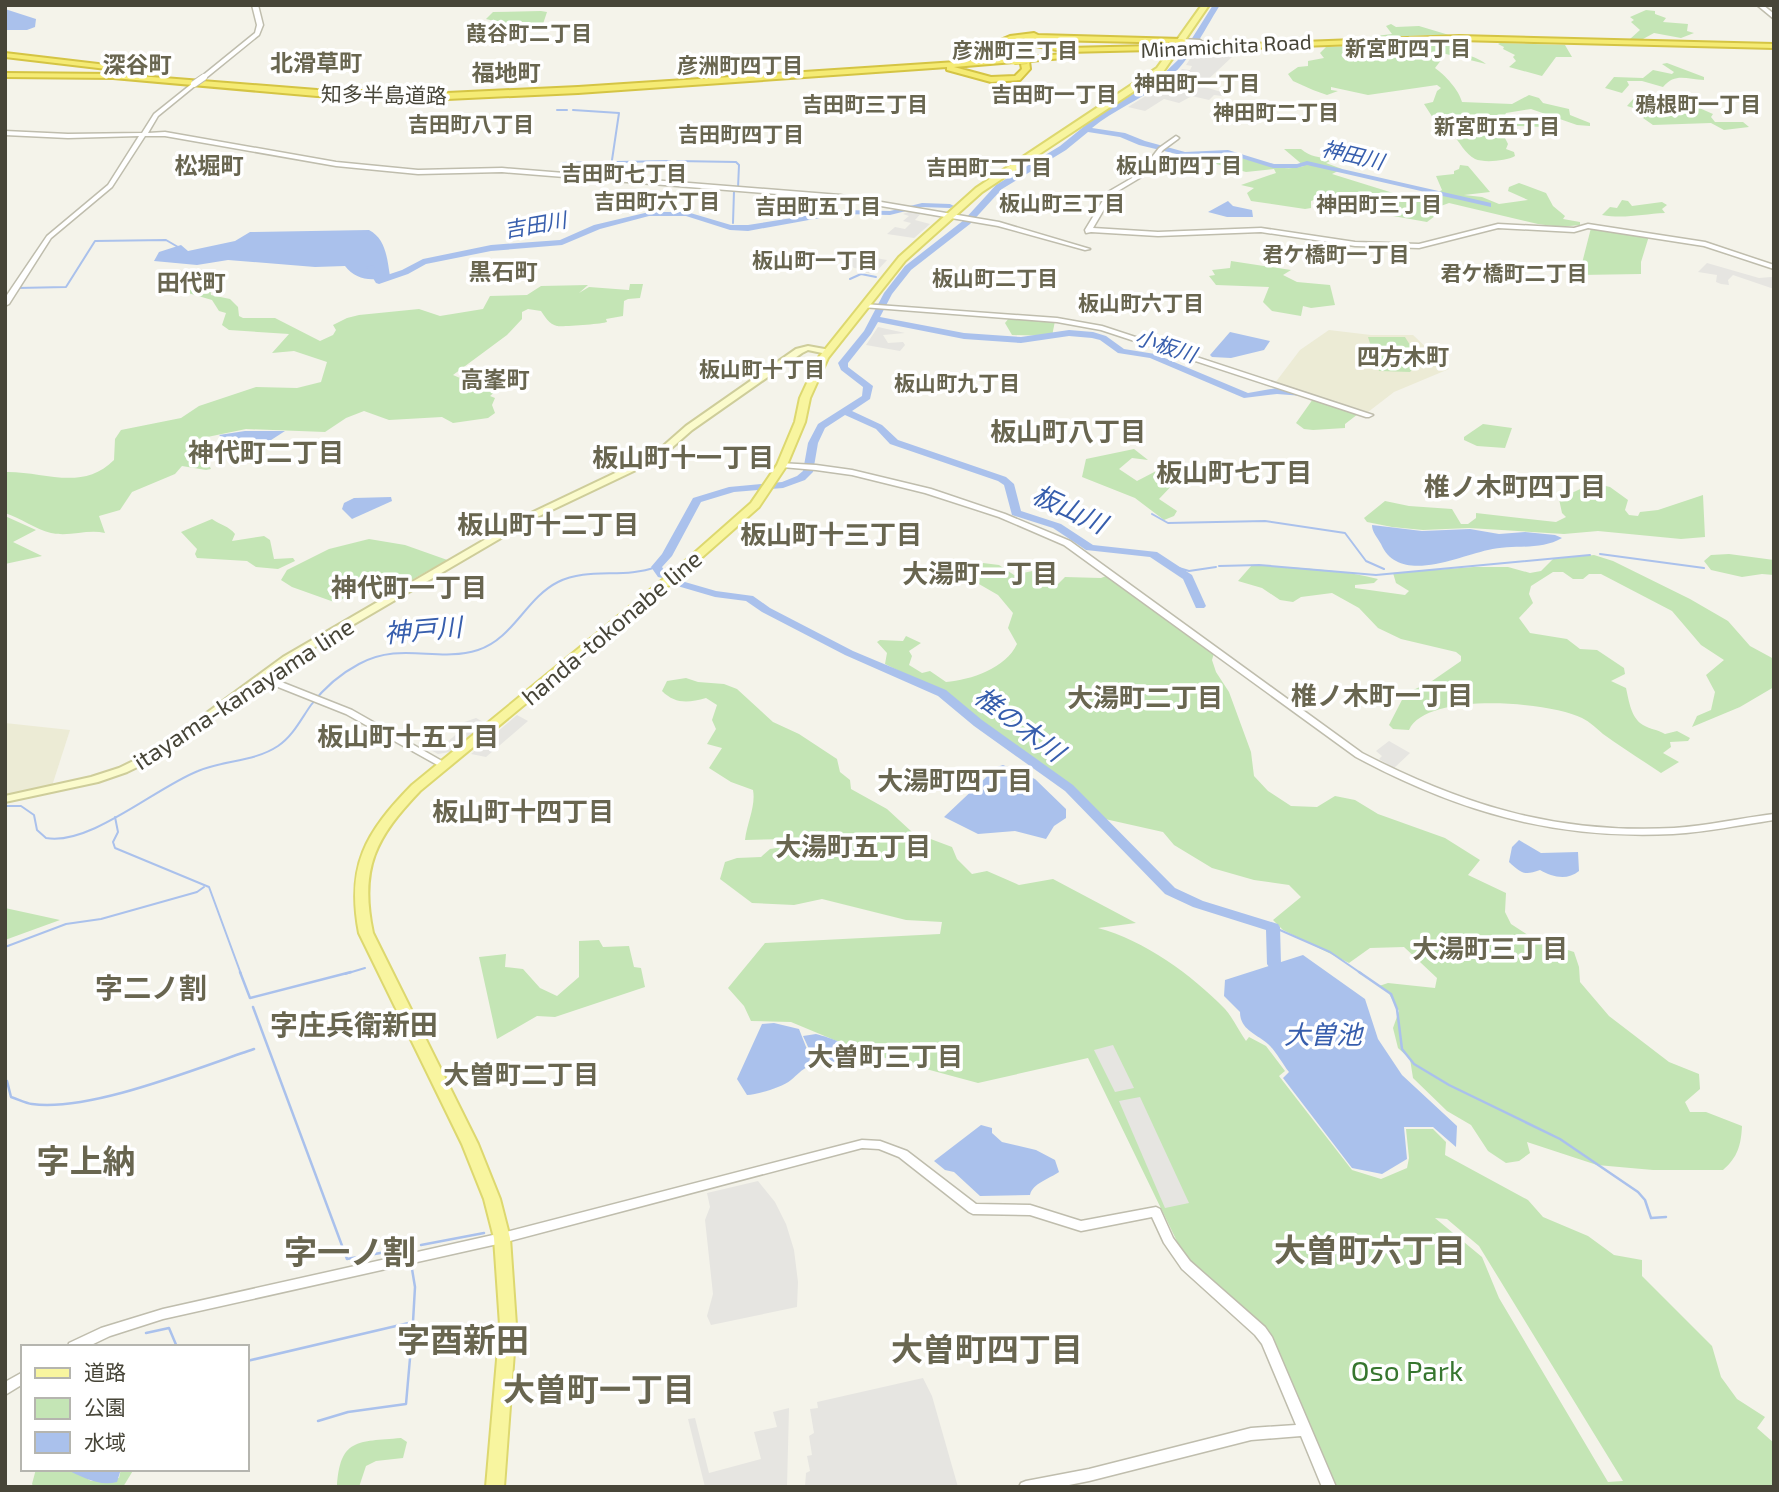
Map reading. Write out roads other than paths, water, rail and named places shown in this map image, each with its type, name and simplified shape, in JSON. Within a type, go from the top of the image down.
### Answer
[{"type":"highway","points":[[1027,59],[1014,60],[987,67],[982,73],[998,79],[1018,74],[1021,68],[1016,43],[1041,35]]},
{"type":"highway","points":[[883,66],[969,57],[1008,38],[1041,35],[1119,36],[1179,45]]},
{"type":"highway","points":[[847,71],[944,67],[987,79],[1010,80],[1021,77],[1026,71],[1022,43],[1035,37],[1179,45]]},
{"type":"highway","points":[[1055,37],[1043,38],[1039,44],[1050,49],[1067,50],[1163,48]]},
{"type":"highway","name":"Minamichita Road","points":[[1027,59],[1201,45],[1428,38],[1774,45]]},
{"type":"highway","name":"Minamichita Road","points":[[1027,59],[1163,48]]},
{"type":"highway","points":[[5,55],[300,90]]},
{"type":"highway","name":"知多半島道路","points":[[5,74],[131,75],[300,90],[485,93],[883,66],[1014,60]]},
{"type":"highway","name":"知多半島道路","points":[[5,74],[86,75],[317,93],[447,96],[1014,60]]},
{"type":"highway","points":[[5,67],[56,66],[167,74]]},
{"type":"highway","points":[[5,82],[68,79],[184,81]]},
{"type":"main road","name":"handa-tokonabe line","points":[[495,1487],[508,1325],[502,1238],[481,1171],[371,944],[361,914],[359,897],[365,860],[379,831],[398,806],[755,506],[782,466],[810,386],[827,352],[902,259],[959,206],[1032,154],[1152,76],[1179,45],[1203,5]]},
{"type":"main road","name":"itayama-kanayama line","points":[[5,799],[94,780],[139,763],[175,742],[261,677],[533,516],[656,457],[689,428],[799,351],[808,348],[827,352]]},
{"type":"street","points":[[5,304],[49,237],[110,186],[156,115],[257,34],[260,25],[255,5]]},
{"type":"street","points":[[1759,5],[1774,17]]},
{"type":"street","points":[[1179,45],[1201,45]]},
{"type":"street","points":[[5,133],[68,136],[181,135],[298,159],[349,166],[418,172],[477,169],[545,172],[840,197],[1025,230],[1068,246],[1087,249]]},
{"type":"street","points":[[1175,138],[1163,147],[1140,175],[1110,193],[1101,213],[1088,231],[1157,234],[1261,230],[1355,244],[1419,246],[1498,226],[1574,230],[1588,226],[1705,244],[1774,267]]},
{"type":"street","points":[[1032,154],[1042,156]]},
{"type":"street","points":[[863,306],[1057,320],[1102,328],[1369,415]]},
{"type":"street","points":[[782,466],[815,466],[942,496],[1034,528],[1067,543],[1358,755],[1406,781],[1440,795],[1525,821],[1583,830],[1674,831],[1774,817]]},
{"type":"street","points":[[261,677],[316,697],[366,721],[444,765]]},
{"type":"street","points":[[79,1345],[163,1314],[502,1238],[862,1144],[880,1145],[903,1154],[974,1209],[1030,1210],[1082,1226],[1156,1212],[1168,1240],[1186,1265],[1260,1331],[1267,1341],[1329,1487]]},
{"type":"street","points":[[5,1389],[21,1378]]},
{"type":"street","points":[[1026,1487],[1089,1475],[1251,1434],[1304,1430]]},
{"type":"water","points":[[5,9],[36,19],[35,27],[27,30],[5,30]]},
{"type":"water","points":[[1228,201],[1233,206],[1252,210],[1253,217],[1227,217],[1208,212]]},
{"type":"water","points":[[369,230],[382,244],[390,276],[365,278],[349,271],[345,266],[315,267],[228,260],[197,265],[154,261],[159,252],[181,245],[188,251],[235,241],[250,232]]},
{"type":"water","points":[[1230,332],[1270,341],[1264,350],[1231,358],[1212,357],[1210,355]]},
{"type":"water","points":[[245,431],[285,431],[265,444],[247,451],[232,446],[219,435]]},
{"type":"water","points":[[391,497],[392,501],[352,519],[342,509],[344,503],[354,498]]},
{"type":"water","points":[[1372,525],[1422,531],[1470,529],[1499,534],[1525,532],[1562,538],[1545,545],[1497,548],[1445,562],[1414,566],[1389,556]]},
{"type":"water","points":[[1003,765],[1035,779],[1066,809],[1066,818],[1054,826],[1046,839],[1015,831],[978,834],[944,817],[997,767]]},
{"type":"water","points":[[1519,840],[1541,853],[1578,852],[1579,871],[1565,877],[1540,870],[1530,873],[1520,871],[1509,862],[1512,847]]},
{"type":"water","name":"大曽池","points":[[1303,955],[1365,999],[1378,1039],[1402,1075],[1457,1126],[1456,1147],[1433,1127],[1404,1127],[1407,1159],[1382,1174],[1352,1168],[1283,1078],[1289,1072],[1276,1054],[1246,1027],[1240,1012],[1224,996],[1225,980]]},
{"type":"water","points":[[774,1023],[799,1029],[810,1057],[809,1066],[781,1086],[747,1095],[737,1079],[762,1024]]},
{"type":"water","points":[[816,1034],[847,1046],[860,1059],[829,1067],[815,1062],[803,1036]]},
{"type":"water","points":[[981,1125],[992,1128],[992,1133],[1002,1142],[1036,1150],[1055,1160],[1059,1172],[1038,1184],[1030,1195],[980,1196],[954,1172],[945,1170],[934,1161]]},
{"type":"water","points":[[70,1471],[120,1471],[117,1482],[90,1480]]},
{"type":"waterway","name":"神戸川","points":[[1086,129],[1101,117],[1161,81],[1182,60],[1217,5]]},
{"type":"waterway","points":[[557,110],[567,110]]},
{"type":"waterway","points":[[573,110],[619,113],[612,160]]},
{"type":"waterway","name":"神戸川","points":[[662,575],[656,567],[667,556],[697,500],[729,490],[783,485],[808,472],[813,443],[821,426],[867,397],[868,386],[844,368],[843,363],[868,332],[888,293],[908,268],[967,222],[999,187],[1063,148],[1086,129]]},
{"type":"waterway","name":"神田川","points":[[1086,129],[1122,135],[1185,154],[1228,152],[1273,166],[1297,166],[1307,163],[1488,205]]},
{"type":"waterway","points":[[563,163],[670,161]]},
{"type":"waterway","points":[[677,161],[736,162],[739,165],[738,188]]},
{"type":"waterway","points":[[733,223],[734,191]]},
{"type":"waterway","name":"吉田川","points":[[370,267],[379,281],[423,262],[491,248],[562,242],[597,227],[649,214],[687,214],[730,227],[748,228],[842,212],[890,213],[922,205],[950,206]]},
{"type":"waterway","points":[[17,288],[66,287],[95,241],[166,240],[178,247]]},
{"type":"waterway","points":[[850,279],[861,274],[876,277]]},
{"type":"waterway","name":"小板川","points":[[876,319],[964,336],[1021,340],[1069,333],[1093,335],[1103,338],[1121,351],[1152,356],[1247,396],[1277,391],[1300,394]]},
{"type":"waterway","name":"板山川","points":[[845,411],[879,427],[894,442],[1002,479],[1009,484],[1016,513],[1057,526],[1090,548],[1153,554],[1188,577],[1200,606]]},
{"type":"waterway","points":[[1152,514],[1168,523],[1265,521],[1345,533],[1366,561],[1384,569]]},
{"type":"waterway","points":[[1600,554],[1704,568]]},
{"type":"waterway","points":[[1219,566],[1259,565],[1376,575],[1590,555]]},
{"type":"waterway","points":[[1169,565],[1189,571],[1216,567]]},
{"type":"waterway","name":"神戸川","points":[[115,818],[198,771],[259,755],[278,746],[321,693],[339,677],[374,657],[478,650],[501,637],[537,598],[558,582],[581,575],[631,572],[656,567]]},
{"type":"waterway","name":"椎の木川","points":[[678,583],[715,594],[749,598],[766,610],[849,653],[942,693],[978,723],[1069,788],[1170,891],[1198,904],[1273,927],[1274,964]]},
{"type":"waterway","name":"神戸川","points":[[5,806],[21,806],[34,815],[37,830],[46,838],[63,838],[82,833],[115,818]]},
{"type":"waterway","points":[[115,818],[118,832],[113,842],[115,848],[209,887],[241,974]]},
{"type":"waterway","points":[[5,947],[66,924],[101,919],[197,892],[204,887]]},
{"type":"waterway","points":[[1273,927],[1330,952],[1362,974]]},
{"type":"waterway","points":[[345,974],[365,968]]},
{"type":"waterway","points":[[240,972],[250,998],[351,972]]},
{"type":"waterway","points":[[1359,972],[1391,994],[1397,1009],[1402,1049],[1414,1064],[1449,1085],[1560,1139],[1638,1192],[1645,1200],[1651,1218],[1666,1217]]},
{"type":"waterway","points":[[253,1007],[347,1259],[408,1248],[409,1254]]},
{"type":"waterway","points":[[7,1081],[11,1097],[29,1103],[56,1105],[143,1087],[254,1049]]},
{"type":"waterway","points":[[421,1245],[484,1233]]},
{"type":"waterway","points":[[248,1361],[413,1322],[415,1287],[411,1263]]},
{"type":"waterway","points":[[318,1421],[348,1412],[406,1404],[413,1324]]},
{"type":"waterway","points":[[146,1333],[169,1328],[176,1345]]},
{"type":"district","name":"葭谷町二丁目","points":[[529,32]]},
{"type":"district","name":"新宮町四丁目","points":[[1408,47]]},
{"type":"district","name":"彦洲町三丁目","points":[[1015,49]]},
{"type":"district","name":"北滑草町","points":[[316,62]]},
{"type":"district","name":"深谷町","points":[[137,64]]},
{"type":"district","name":"彦洲町四丁目","points":[[740,64]]},
{"type":"district","name":"福地町","points":[[506,72]]},
{"type":"district","name":"神田町一丁目","points":[[1197,82]]},
{"type":"district","name":"吉田町一丁目","points":[[1054,93]]},
{"type":"district","name":"吉田町三丁目","points":[[865,103]]},
{"type":"district","name":"鴉根町一丁目","points":[[1698,103]]},
{"type":"district","name":"神田町二丁目","points":[[1276,111]]},
{"type":"district","name":"吉田町八丁目","points":[[471,123]]},
{"type":"district","name":"新宮町五丁目","points":[[1497,125]]},
{"type":"district","name":"吉田町四丁目","points":[[741,133]]},
{"type":"district","name":"板山町四丁目","points":[[1179,164]]},
{"type":"district","name":"松堀町","points":[[209,165]]},
{"type":"district","name":"吉田町二丁目","points":[[989,166]]},
{"type":"district","name":"吉田町七丁目","points":[[624,172]]},
{"type":"district","name":"吉田町六丁目","points":[[657,200]]},
{"type":"district","name":"板山町三丁目","points":[[1062,202]]},
{"type":"district","name":"神田町三丁目","points":[[1379,203]]},
{"type":"district","name":"吉田町五丁目","points":[[818,205]]},
{"type":"district","name":"君ケ橋町一丁目","points":[[1336,253]]},
{"type":"district","name":"板山町一丁目","points":[[815,259]]},
{"type":"district","name":"黒石町","points":[[503,271]]},
{"type":"district","name":"君ケ橋町二丁目","points":[[1514,272]]},
{"type":"district","name":"板山町二丁目","points":[[995,277]]},
{"type":"district","name":"田代町","points":[[191,282]]},
{"type":"district","name":"板山町六丁目","points":[[1141,302]]},
{"type":"district","name":"四方木町","points":[[1403,356]]},
{"type":"district","name":"板山町十丁目","points":[[762,368]]},
{"type":"district","name":"高峯町","points":[[495,379]]},
{"type":"district","name":"板山町九丁目","points":[[957,382]]},
{"type":"district","name":"板山町八丁目","points":[[1068,430]]},
{"type":"district","name":"神代町二丁目","points":[[266,451]]},
{"type":"district","name":"板山町十一丁目","points":[[683,456]]},
{"type":"district","name":"板山町七丁目","points":[[1234,471]]},
{"type":"district","name":"椎ノ木町四丁目","points":[[1515,485]]},
{"type":"district","name":"板山町十二丁目","points":[[548,523]]},
{"type":"district","name":"板山町十三丁目","points":[[831,533]]},
{"type":"district","name":"大湯町一丁目","points":[[980,572]]},
{"type":"district","name":"神代町一丁目","points":[[409,586]]},
{"type":"district","name":"椎ノ木町一丁目","points":[[1382,694]]},
{"type":"district","name":"大湯町二丁目","points":[[1145,696]]},
{"type":"district","name":"板山町十五丁目","points":[[408,735]]},
{"type":"district","name":"大湯町四丁目","points":[[955,779]]},
{"type":"district","name":"板山町十四丁目","points":[[523,810]]},
{"type":"district","name":"大湯町五丁目","points":[[853,845]]},
{"type":"district","name":"大湯町三丁目","points":[[1490,947]]},
{"type":"district","name":"字二ノ割","points":[[151,987]]},
{"type":"district","name":"字庄兵衛新田","points":[[354,1024]]},
{"type":"district","name":"大曽町三丁目","points":[[885,1055]]},
{"type":"district","name":"大曽町二丁目","points":[[521,1073]]},
{"type":"district","name":"字上納","points":[[86,1160]]},
{"type":"district","name":"大曽町六丁目","points":[[1370,1249]]},
{"type":"district","name":"字一ノ割","points":[[350,1251]]},
{"type":"district","name":"字酉新田","points":[[463,1339]]},
{"type":"district","name":"大曽町四丁目","points":[[987,1348]]},
{"type":"district","name":"大曽町一丁目","points":[[599,1388]]},
{"type":"park label","name":"Oso Park","points":[[1407,1370]]}]
